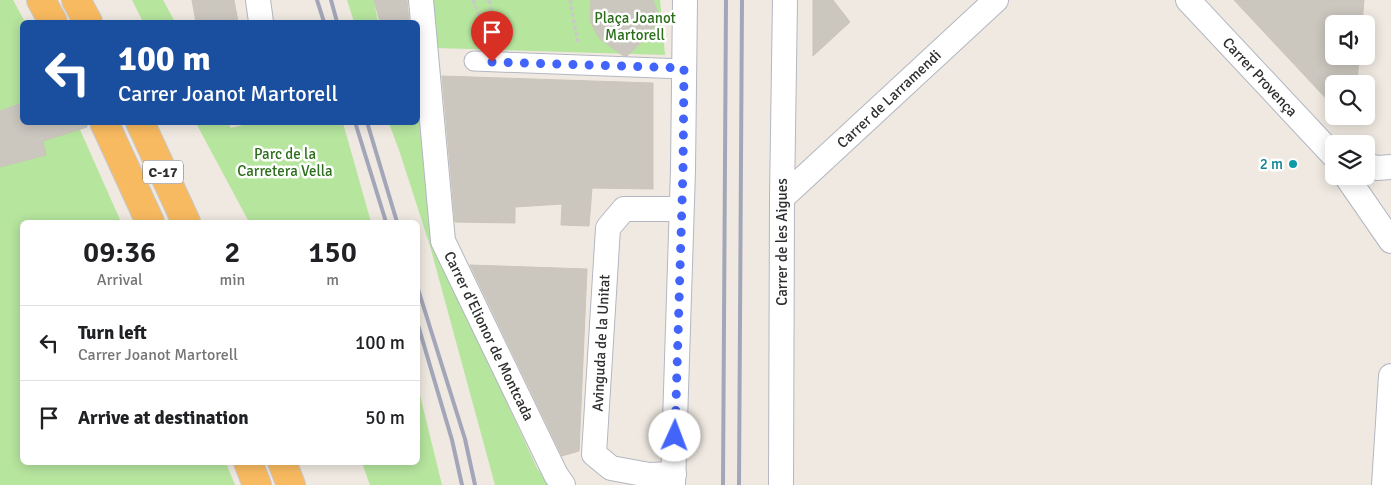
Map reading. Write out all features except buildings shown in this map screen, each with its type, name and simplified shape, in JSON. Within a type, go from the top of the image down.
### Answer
[{"type":"highway","points":[[41,0],[52,20]]},
{"type":"highway","points":[[76,0],[87,20]]},
{"type":"highway","name":"C-17","points":[[105,125],[149,220]]},
{"type":"highway","name":"C-17","points":[[141,125],[185,220]]},
{"type":"highway","points":[[249,465],[256,485]]},
{"type":"highway","points":[[283,465],[291,485]]},
{"type":"street","points":[[258,0],[262,20]]},
{"type":"street","name":"Carrer d'Elionor de Montcada","points":[[421,0],[443,241],[563,485]]},
{"type":"street","name":"Avinguda de la Unitat","points":[[681,209],[624,209],[608,228],[594,454],[611,468],[674,480],[683,170],[685,0]]},
{"type":"street","name":"Carrer de les Aigues","points":[[781,485],[785,0]]},
{"type":"street","name":"Carrer de Larramendi","points":[[782,198],[996,0]]},
{"type":"street","name":"Carrer Provença","points":[[1188,0],[1325,146]]},
{"type":"street","points":[[474,61],[684,68]]},
{"type":"street","points":[[1375,167],[1391,167]]},
{"type":"street","points":[[1352,185],[1391,241]]},
{"type":"street","points":[[1384,485],[1391,376]]},
{"type":"path","points":[[473,0],[483,25],[494,24],[489,0]]},
{"type":"path","points":[[570,0],[578,39],[579,65]]},
{"type":"green space","points":[[0,0],[13,0],[24,20],[20,20],[20,125],[78,125],[120,220],[20,220],[20,465],[227,465],[235,485],[0,485]]},
{"type":"green space","points":[[132,0],[163,0],[174,20],[142,20]]},
{"type":"green space","points":[[347,0],[374,0],[378,20],[353,20]]},
{"type":"green space","name":"Plaça Joanot Martorell","points":[[432,0],[660,0],[665,55],[436,48]]},
{"type":"green space","points":[[420,90],[479,342],[537,468],[549,485],[495,485],[430,246],[390,125],[420,125]]},
{"type":"green space","name":"Parc de la Carretera Vella","points":[[197,125],[229,125],[231,128],[243,125],[344,125],[370,220],[248,220]]},
{"type":"green space","points":[[420,395],[442,485],[370,485],[363,465],[420,465]]},
{"type":"railway","points":[[317,0],[323,20]]},
{"type":"railway","points":[[331,0],[336,20]]},
{"type":"railway","points":[[723,485],[726,0]]},
{"type":"railway","points":[[739,485],[742,0]]},
{"type":"railway","points":[[356,125],[385,220]]},
{"type":"railway","points":[[368,125],[396,220]]},
{"type":"railway","points":[[420,295],[465,439],[475,485]]},
{"type":"railway","points":[[420,332],[452,440],[462,485]]},
{"type":"place","name":"2 m","points":[[1293,164]]},
{"type":"route","points":[[492,62],[684,68],[675,436]]}]
